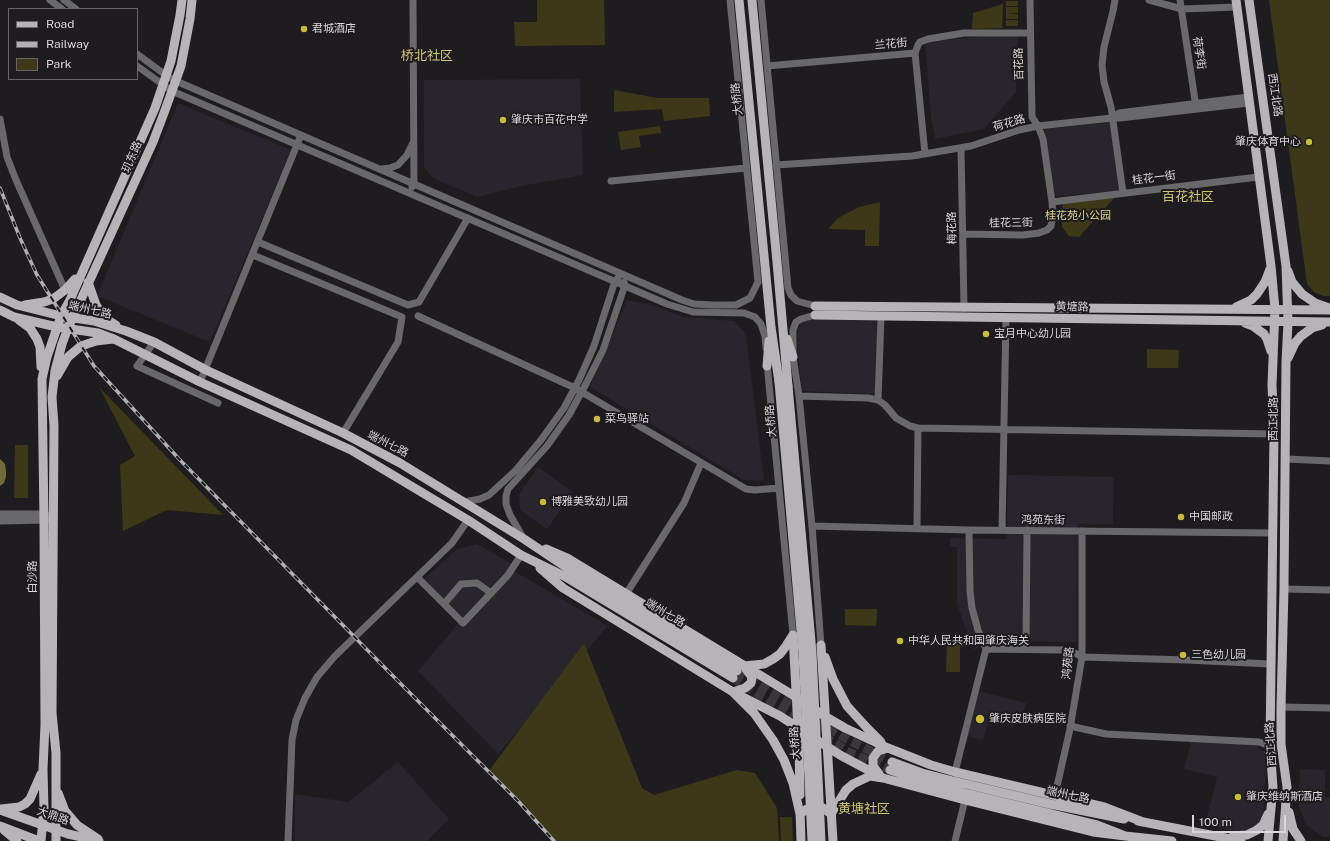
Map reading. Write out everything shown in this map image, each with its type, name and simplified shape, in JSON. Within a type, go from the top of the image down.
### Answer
[{"type":"main road","name":"玑东路","points":[[61,316],[143,137],[164,85],[176,37],[182,0]]},
{"type":"main road","name":"玑东路","points":[[73,317],[153,142],[176,81],[186,41],[192,0]]},
{"type":"main road","name":"大桥路","points":[[739,0],[771,328],[783,384],[814,668],[820,841]]},
{"type":"main road","name":"大桥路","points":[[752,0],[782,326],[783,384],[803,653],[812,841]]},
{"type":"main road","name":"西江北路","points":[[1249,0],[1286,266],[1288,322],[1286,362],[1286,459],[1281,744],[1287,788],[1283,841]]},
{"type":"main road","name":"西江北路","points":[[1236,3],[1271,266],[1275,309],[1272,385],[1274,434],[1270,664],[1270,746],[1273,787],[1268,841]]},
{"type":"main road","points":[[1268,245],[1283,241]]},
{"type":"main road","points":[[1230,309],[1251,300],[1257,294],[1265,282],[1271,266]]},
{"type":"main road","points":[[1286,266],[1292,282],[1302,294],[1315,303],[1330,309]]},
{"type":"main road","points":[[17,306],[44,302],[59,296],[82,272]]},
{"type":"main road","points":[[88,282],[96,306],[106,319],[126,331]]},
{"type":"main road","name":"端州七路","points":[[0,297],[17,306],[61,316],[94,321],[154,342],[206,370],[343,434],[400,463],[738,672]]},
{"type":"main road","name":"黄塘路","points":[[815,311],[964,308],[1330,309]]},
{"type":"main road","name":"端州七路","points":[[0,310],[14,317],[57,327],[98,333],[114,339],[200,382],[351,450],[468,520],[525,557],[564,576],[738,672]]},
{"type":"main road","name":"黄塘路","points":[[815,311],[881,316],[1239,322],[1330,322]]},
{"type":"main road","name":"白沙路","points":[[56,841],[56,753],[52,713],[48,518],[42,379],[47,357],[61,316]]},
{"type":"main road","points":[[14,317],[30,328],[37,339],[40,347],[42,379]]},
{"type":"main road","name":"白沙路","points":[[40,841],[44,808],[43,769],[48,518],[54,426],[52,397],[57,360],[73,317]]},
{"type":"main road","points":[[1239,322],[1253,326],[1264,334],[1270,346],[1273,359]]},
{"type":"main road","points":[[1286,362],[1295,342],[1303,334],[1312,328],[1330,322]]},
{"type":"main road","points":[[782,326],[794,357]]},
{"type":"main road","points":[[767,366],[771,328]]},
{"type":"main road","points":[[53,382],[68,357],[81,346],[96,341],[114,339]]},
{"type":"main road","points":[[1272,385],[1286,385]]},
{"type":"main road","points":[[524,539],[569,559],[626,594],[738,672],[796,697],[845,728],[888,748],[931,765],[955,772],[1104,807],[1143,822]]},
{"type":"main road","points":[[525,557],[563,588],[733,692],[780,716],[828,747],[882,778]]},
{"type":"main road","points":[[738,672],[764,664],[773,659],[783,650],[793,631]]},
{"type":"main road","points":[[793,631],[802,841]]},
{"type":"main road","points":[[821,645],[833,841]]},
{"type":"main road","points":[[821,645],[833,679],[847,706],[888,748]]},
{"type":"main road","points":[[733,692],[745,688],[751,683],[752,677],[738,672]]},
{"type":"main road","points":[[733,692],[754,713],[773,740],[784,760],[793,783],[800,814]]},
{"type":"main road","points":[[882,778],[873,766],[873,758],[878,751],[888,748]]},
{"type":"main road","name":"端州七路","points":[[1172,841],[1125,838],[1097,825],[968,794],[926,782],[891,766],[1050,804],[1241,841]]},
{"type":"main road","points":[[0,810],[19,807],[25,804],[30,799],[43,769]]},
{"type":"main road","points":[[831,814],[846,790],[853,784],[870,776],[1093,832],[1125,838]]},
{"type":"main road","points":[[56,787],[66,811],[74,822],[100,841]]},
{"type":"main road","points":[[1273,787],[1287,788]]},
{"type":"main road","points":[[1286,801],[1293,829],[1301,841]]},
{"type":"main road","points":[[1224,837],[1247,835],[1257,830],[1263,825],[1272,806]]},
{"type":"main road","points":[[800,814],[815,807],[823,808],[831,814]]},
{"type":"main road","name":"大鼎路","points":[[0,810],[74,836],[100,841]]},
{"type":"main road","points":[[0,826],[40,841]]},
{"type":"main road","points":[[0,826],[17,841]]},
{"type":"street","points":[[50,0],[61,8]]},
{"type":"street","points":[[64,0],[75,8]]},
{"type":"street","points":[[410,193],[414,184],[413,0]]},
{"type":"street","points":[[761,0],[788,288],[791,295],[797,301],[815,311]]},
{"type":"street","name":"百花路","points":[[1030,0],[1032,117],[1038,126]]},
{"type":"street","points":[[1115,0],[1104,47],[1102,65],[1104,82],[1111,107],[1123,193]]},
{"type":"street","points":[[1149,0],[1182,9],[1236,3]]},
{"type":"street","name":"荷李街","points":[[1180,0],[1195,106]]},
{"type":"street","points":[[138,55],[176,81],[623,275],[694,304],[713,306],[736,305],[750,298],[758,282],[731,2]]},
{"type":"street","points":[[915,54],[916,48],[920,42],[935,38],[964,33],[1030,33]]},
{"type":"street","name":"兰花街","points":[[767,66],[915,54],[925,154]]},
{"type":"street","points":[[138,67],[172,90],[667,304],[693,312],[744,313],[756,317],[761,324],[765,336],[793,631],[806,636],[813,635],[818,632],[819,629]]},
{"type":"street","name":"荷花路","points":[[776,165],[912,156],[961,148],[1019,130],[1038,126],[1120,118],[1195,106],[1249,100]]},
{"type":"street","points":[[766,149],[771,111]]},
{"type":"street","points":[[0,119],[8,157],[12,168],[65,290]]},
{"type":"street","name":"桂花三街","points":[[963,234],[1023,235],[1039,233],[1047,230],[1051,226],[1053,216],[1052,202],[1043,139],[1038,126]]},
{"type":"street","points":[[200,382],[301,135]]},
{"type":"street","points":[[380,169],[390,168],[398,164],[407,155],[414,141]]},
{"type":"street","name":"梅花路","points":[[961,148],[964,308]]},
{"type":"street","points":[[611,180],[746,168]]},
{"type":"street","name":"桂花一街","points":[[1052,202],[1258,177]]},
{"type":"street","points":[[258,242],[408,305],[419,302],[468,218]]},
{"type":"street","points":[[754,233],[766,277]]},
{"type":"street","points":[[253,255],[402,317],[398,342],[343,434]]},
{"type":"street","points":[[777,262],[787,278]]},
{"type":"street","points":[[464,502],[480,499],[489,495],[516,470],[541,440],[564,408],[594,346],[615,281],[623,275]]},
{"type":"street","points":[[524,539],[510,515],[506,504],[508,489],[547,446],[569,415],[582,392],[603,350],[624,285],[623,275]]},
{"type":"street","points":[[815,311],[796,322],[793,330],[794,357],[812,526],[821,645]]},
{"type":"street","points":[[418,316],[575,388],[746,489],[756,490],[779,488]]},
{"type":"street","points":[[878,400],[881,316]]},
{"type":"street","points":[[1002,530],[1006,318]]},
{"type":"street","points":[[154,342],[137,366],[218,403]]},
{"type":"street","points":[[799,396],[878,400],[882,402],[899,420],[910,426],[918,428],[1274,434]]},
{"type":"street","points":[[917,528],[918,428]]},
{"type":"street","points":[[1286,459],[1330,460]]},
{"type":"street","points":[[626,594],[684,503],[701,463]]},
{"type":"street","points":[[0,514],[48,518]]},
{"type":"street","points":[[0,521],[48,518]]},
{"type":"street","points":[[288,841],[292,740],[296,720],[316,677],[335,656],[452,543],[468,520]]},
{"type":"street","name":"鸿苑东街","points":[[812,526],[969,530],[1273,533]]},
{"type":"street","points":[[955,772],[986,648],[972,608],[970,591],[969,530]]},
{"type":"street","points":[[1026,649],[1027,530]]},
{"type":"street","name":"鸿苑路","points":[[1055,795],[1070,726],[1082,657],[1082,531]]},
{"type":"street","points":[[417,577],[464,623],[525,557]]},
{"type":"street","points":[[444,604],[461,584],[477,583],[491,593]]},
{"type":"street","points":[[1284,589],[1330,590]]},
{"type":"street","points":[[986,648],[1062,650],[1075,653],[1082,657],[1270,664]]},
{"type":"street","points":[[1281,707],[1330,708]]},
{"type":"street","points":[[1070,726],[1106,734],[1259,742],[1270,746]]},
{"type":"street","points":[[955,841],[965,800]]},
{"type":"shaded area","points":[[996,35],[1018,36],[1016,92],[984,129],[935,139],[931,116],[925,42]]},
{"type":"shaded area","name":"肇庆市百花中学","points":[[580,79],[583,175],[521,186],[477,197],[433,178],[424,167],[424,80]]},
{"type":"shaded area","points":[[178,103],[291,150],[210,342],[97,296]]},
{"type":"shaded area","points":[[1111,122],[1121,191],[1054,196],[1044,129]]},
{"type":"shaded area","points":[[627,300],[648,304],[684,317],[734,321],[746,334],[764,481],[744,480],[590,387]]},
{"type":"shaded area","points":[[877,315],[875,394],[802,391],[797,344],[798,329],[801,323],[808,317]]},
{"type":"shaded area","points":[[0,459],[5,464],[6,477],[4,483],[0,486]]},
{"type":"shaded area","name":"博雅美致幼儿园","points":[[538,467],[573,492],[547,529],[520,510],[519,494]]},
{"type":"shaded area","points":[[1008,475],[1114,477],[1113,524],[1078,524],[1077,642],[988,641],[974,650],[957,604],[957,547],[950,547],[950,538],[1007,539]]},
{"type":"shaded area","points":[[477,544],[512,564],[491,588],[478,581],[461,584],[446,602],[423,580],[457,549]]},
{"type":"shaded area","points":[[514,571],[608,626],[498,754],[418,671],[463,618],[449,604],[462,587],[477,585],[492,596]]},
{"type":"shaded area","name":"肇庆皮肤病医院","points":[[979,691],[1026,703],[1021,723],[990,715],[983,740],[967,736]]},
{"type":"shaded area","name":"肇庆维纳斯酒店","points":[[1191,741],[1255,744],[1262,751],[1267,751],[1263,817],[1252,829],[1242,833],[1205,824],[1217,777],[1184,769]]},
{"type":"shaded area","points":[[398,762],[449,819],[427,841],[295,841],[295,794],[348,802]]},
{"type":"shaded area","points":[[1300,769],[1325,770],[1325,797],[1330,798],[1330,837],[1323,837],[1306,825],[1299,807]]},
{"type":"green space","points":[[537,0],[604,0],[605,45],[515,46],[514,22],[537,22]]},
{"type":"green space","name":"肇庆体育中心","points":[[1269,0],[1330,0],[1330,296],[1323,296],[1314,292],[1307,284]]},
{"type":"green space","points":[[1006,1],[1018,1],[1018,6],[1006,6]]},
{"type":"green space","points":[[1003,4],[1002,28],[972,29],[973,13]]},
{"type":"green space","points":[[1006,7],[1018,7],[1018,13],[1006,13]]},
{"type":"green space","points":[[1006,13],[1018,14],[1018,19],[1006,19]]},
{"type":"green space","points":[[1006,20],[1018,20],[1018,26],[1006,26]]},
{"type":"green space","points":[[614,90],[657,98],[709,98],[710,116],[664,121],[662,109],[614,112]]},
{"type":"green space","points":[[660,126],[661,133],[639,136],[641,147],[621,150],[618,132]]},
{"type":"green space","name":"桂花苑小公园","points":[[1116,196],[1079,237],[1069,236],[1062,227],[1063,203]]},
{"type":"green space","points":[[880,202],[879,246],[865,246],[865,230],[828,229],[838,218],[859,207]]},
{"type":"green space","points":[[1147,349],[1179,350],[1178,368],[1147,368]]},
{"type":"green space","points":[[99,387],[223,515],[167,510],[123,531],[120,465],[135,456]]},
{"type":"green space","points":[[15,445],[28,445],[28,498],[14,498]]},
{"type":"green space","points":[[845,609],[877,609],[876,626],[845,625]]},
{"type":"green space","points":[[584,643],[642,788],[654,795],[737,770],[755,773],[777,808],[779,841],[554,841],[519,802],[488,772]]},
{"type":"green space","points":[[947,643],[960,643],[960,672],[946,672]]},
{"type":"green space","points":[[780,817],[792,817],[793,841],[781,841]]},
{"type":"tunnel","points":[[737,671],[845,738],[892,762]]},
{"type":"tunnel","points":[[733,678],[849,752],[890,770]]},
{"type":"railway","points":[[0,188],[37,275],[94,366],[180,460],[519,802],[554,841]]},
{"type":"place","name":"君城酒店","points":[[304,29]]},
{"type":"place","name":"肇庆市百花中学","points":[[503,120]]},
{"type":"place","name":"肇庆体育中心","points":[[1309,142]]},
{"type":"place","name":"宝月中心幼儿园","points":[[986,334]]},
{"type":"place","name":"菜鸟驿站","points":[[597,419]]},
{"type":"place","name":"博雅美致幼儿园","points":[[543,502]]},
{"type":"place","name":"中国邮政","points":[[1181,517]]},
{"type":"place","name":"中华人民共和国肇庆海关","points":[[900,641]]},
{"type":"place","name":"三色幼儿园","points":[[1183,655]]},
{"type":"place","name":"肇庆皮肤病医院","points":[[980,719]]},
{"type":"place","name":"肇庆维纳斯酒店","points":[[1238,797]]},
{"type":"district","name":"桥北社区","points":[[427,56]]},
{"type":"district","name":"百花社区","points":[[1188,197]]},
{"type":"district","name":"黄塘社区","points":[[864,809]]}]
